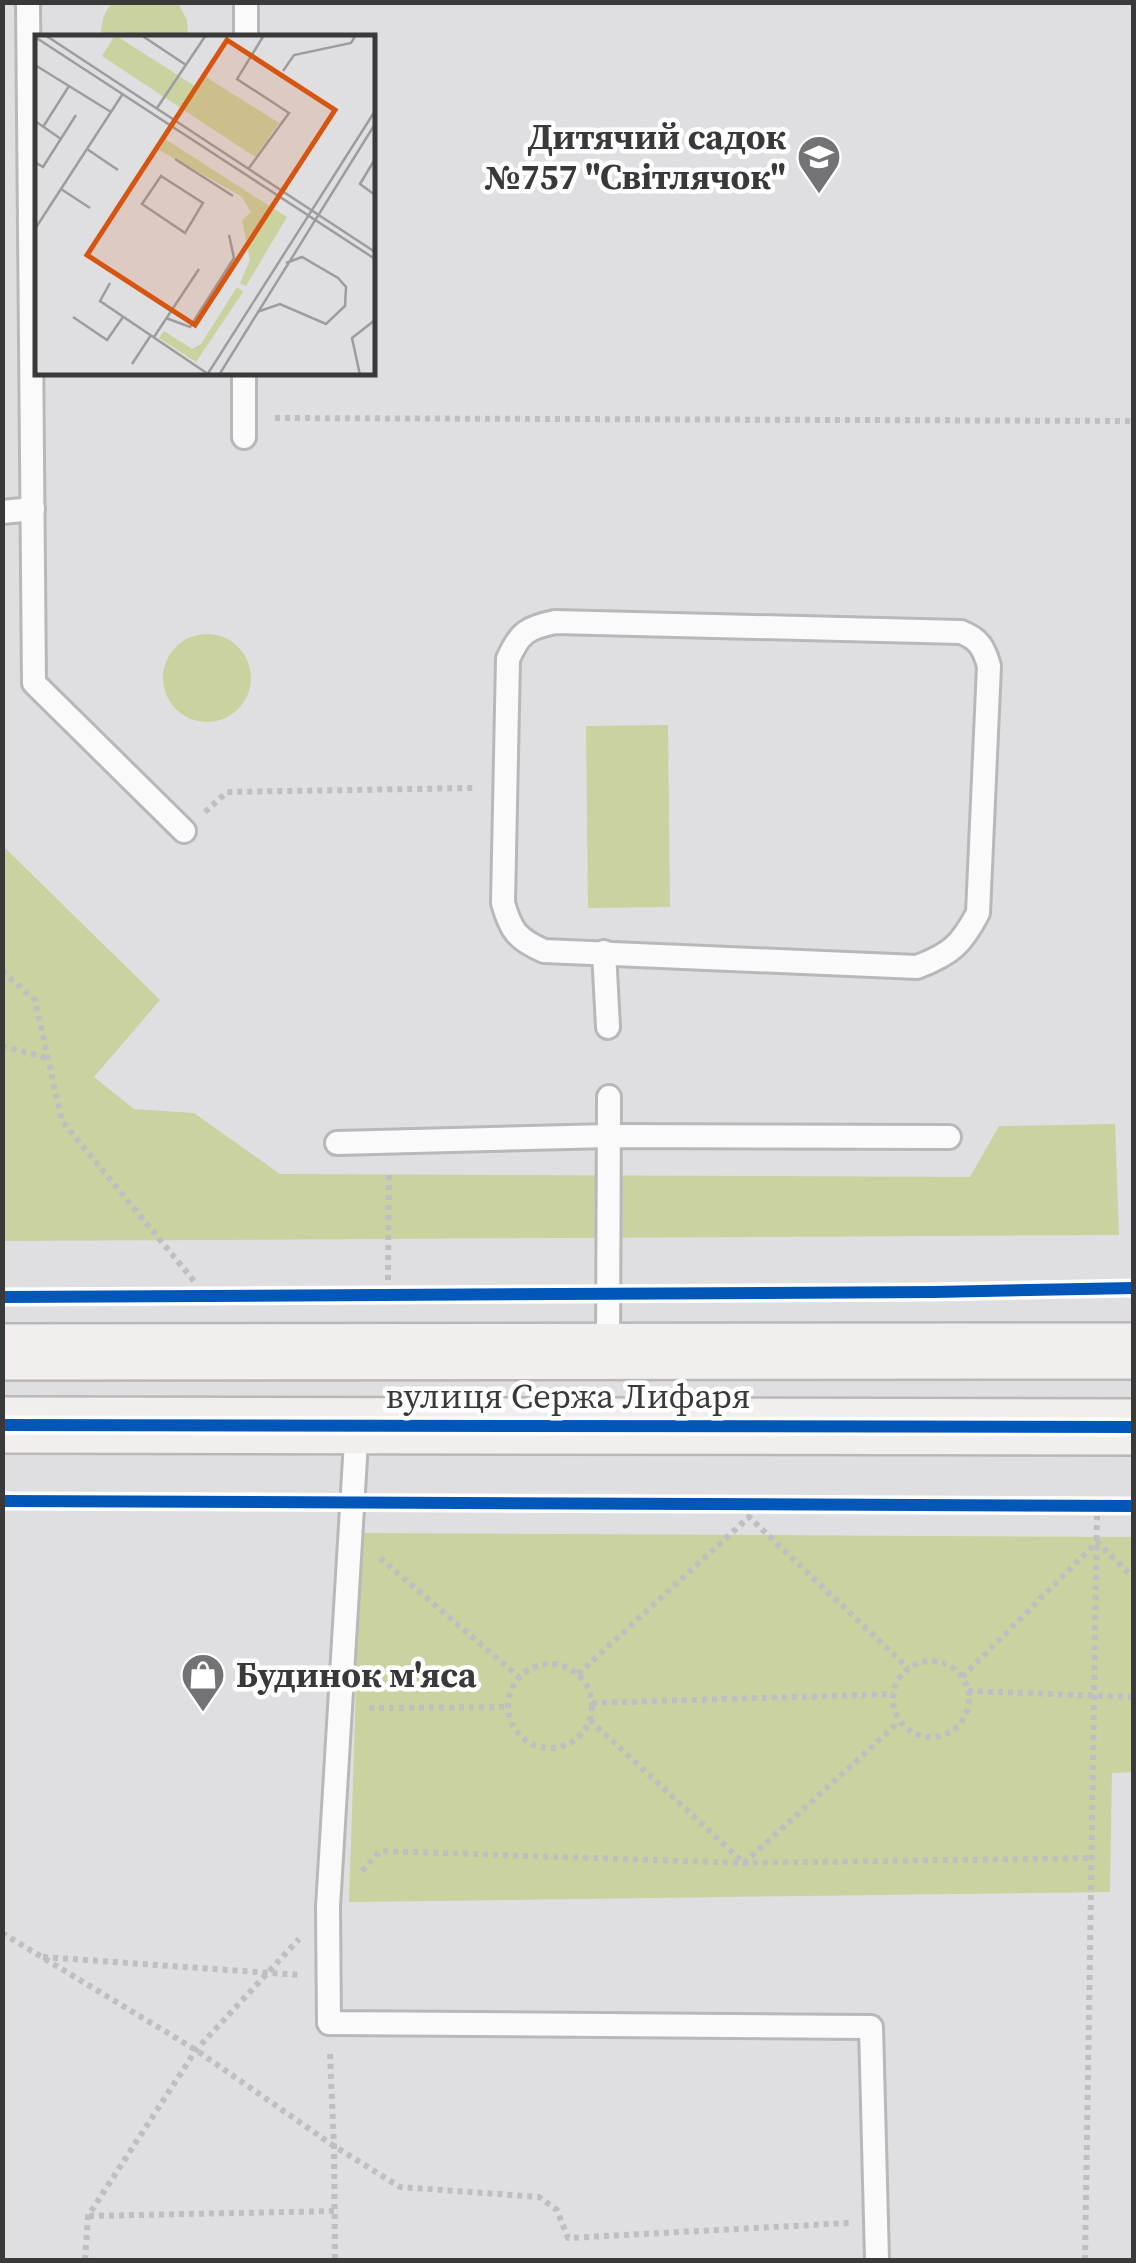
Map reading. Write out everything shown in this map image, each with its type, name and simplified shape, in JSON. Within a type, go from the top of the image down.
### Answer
[{"type":"street","name":"вулиця Сержа Лифаря","points":[[2,1352],[1134,1351]]},
{"type":"street","name":"вулиця Сержа Лифаря","points":[[2,1425],[1134,1426]]},
{"type":"lane","points":[[28,2],[34,683],[184,831]]},
{"type":"lane","points":[[246,2],[246,35]]},
{"type":"lane","points":[[244,375],[244,428]]},
{"type":"lane","points":[[2,512],[33,509]]},
{"type":"lane","points":[[555,622],[961,632],[976,638],[985,651],[989,666],[978,913],[964,939],[944,957],[917,967],[544,951],[523,942],[510,926],[503,903],[506,788],[508,659],[517,639],[532,627],[555,622]]},
{"type":"lane","points":[[604,952],[608,1027]]},
{"type":"lane","points":[[608,1352],[609,1098]]},
{"type":"lane","points":[[337,1142],[609,1136],[949,1137]]},
{"type":"lane","points":[[357,1425],[328,1907],[329,2022],[871,2027],[876,2260]]},
{"type":"path","points":[[244,428],[1134,421]]},
{"type":"path","points":[[184,831],[227,792],[506,788]]},
{"type":"path","points":[[2,971],[35,1000],[62,1121],[194,1281]]},
{"type":"path","points":[[2,1046],[48,1058]]},
{"type":"path","points":[[388,1280],[389,1142]]},
{"type":"path","points":[[1085,2260],[1097,1542],[1092,1511],[1107,1505]]},
{"type":"path","points":[[578,1674],[748,1517],[908,1668]]},
{"type":"path","points":[[351,1519],[374,1553],[520,1677]]},
{"type":"path","points":[[1097,1542],[1134,1578]]},
{"type":"path","points":[[962,1677],[1097,1542]]},
{"type":"path","points":[[936,1661],[950,1666],[962,1677],[968,1691],[968,1706],[953,1731],[924,1738],[899,1722],[893,1694],[898,1679],[908,1668],[936,1661]]},
{"type":"path","points":[[548,1664],[564,1666],[578,1674],[592,1703],[590,1720],[582,1734],[568,1744],[552,1748],[521,1736],[508,1707],[511,1691],[520,1677],[532,1668],[548,1664]]},
{"type":"path","points":[[968,1691],[1134,1697]]},
{"type":"path","points":[[592,1703],[893,1694]]},
{"type":"path","points":[[340,1708],[508,1707]]},
{"type":"path","points":[[590,1720],[744,1863]]},
{"type":"path","points":[[744,1863],[899,1722]]},
{"type":"path","points":[[85,2260],[88,2216],[196,2050],[380,1851],[744,1863],[1092,1858]]},
{"type":"path","points":[[2,1933],[196,2050],[400,2187],[539,2197],[557,2210],[568,2238],[875,2221]]},
{"type":"path","points":[[42,1957],[329,1978]]},
{"type":"path","points":[[329,2022],[335,2260]]},
{"type":"path","points":[[88,2216],[334,2210]]},
{"type":"green space","points":[[112,3],[178,3],[187,20],[188,35],[101,35],[106,11]]},
{"type":"green space","points":[[207,634],[238,647],[251,678],[238,709],[207,722],[176,709],[163,678],[176,647]]},
{"type":"green space","points":[[668,725],[670,907],[588,908],[586,726]]},
{"type":"green space","points":[[2,845],[160,1000],[94,1077],[134,1109],[194,1113],[280,1174],[970,1177],[999,1126],[1115,1124],[1119,1235],[3,1241]]},
{"type":"green space","points":[[361,1533],[1133,1537],[1133,1772],[1112,1773],[1110,1892],[349,1902]]},
{"type":"cycle path","points":[[2,1297],[1134,1288]]},
{"type":"cycle path","points":[[2,1425],[1134,1427]]},
{"type":"cycle path","points":[[2,1501],[1134,1506]]},
{"type":"place","name":"Дитячий садок №757 \"Світлячок\"","points":[[819,195]]},
{"type":"place","name":"Будинок м'яса","points":[[203,1713]]}]
